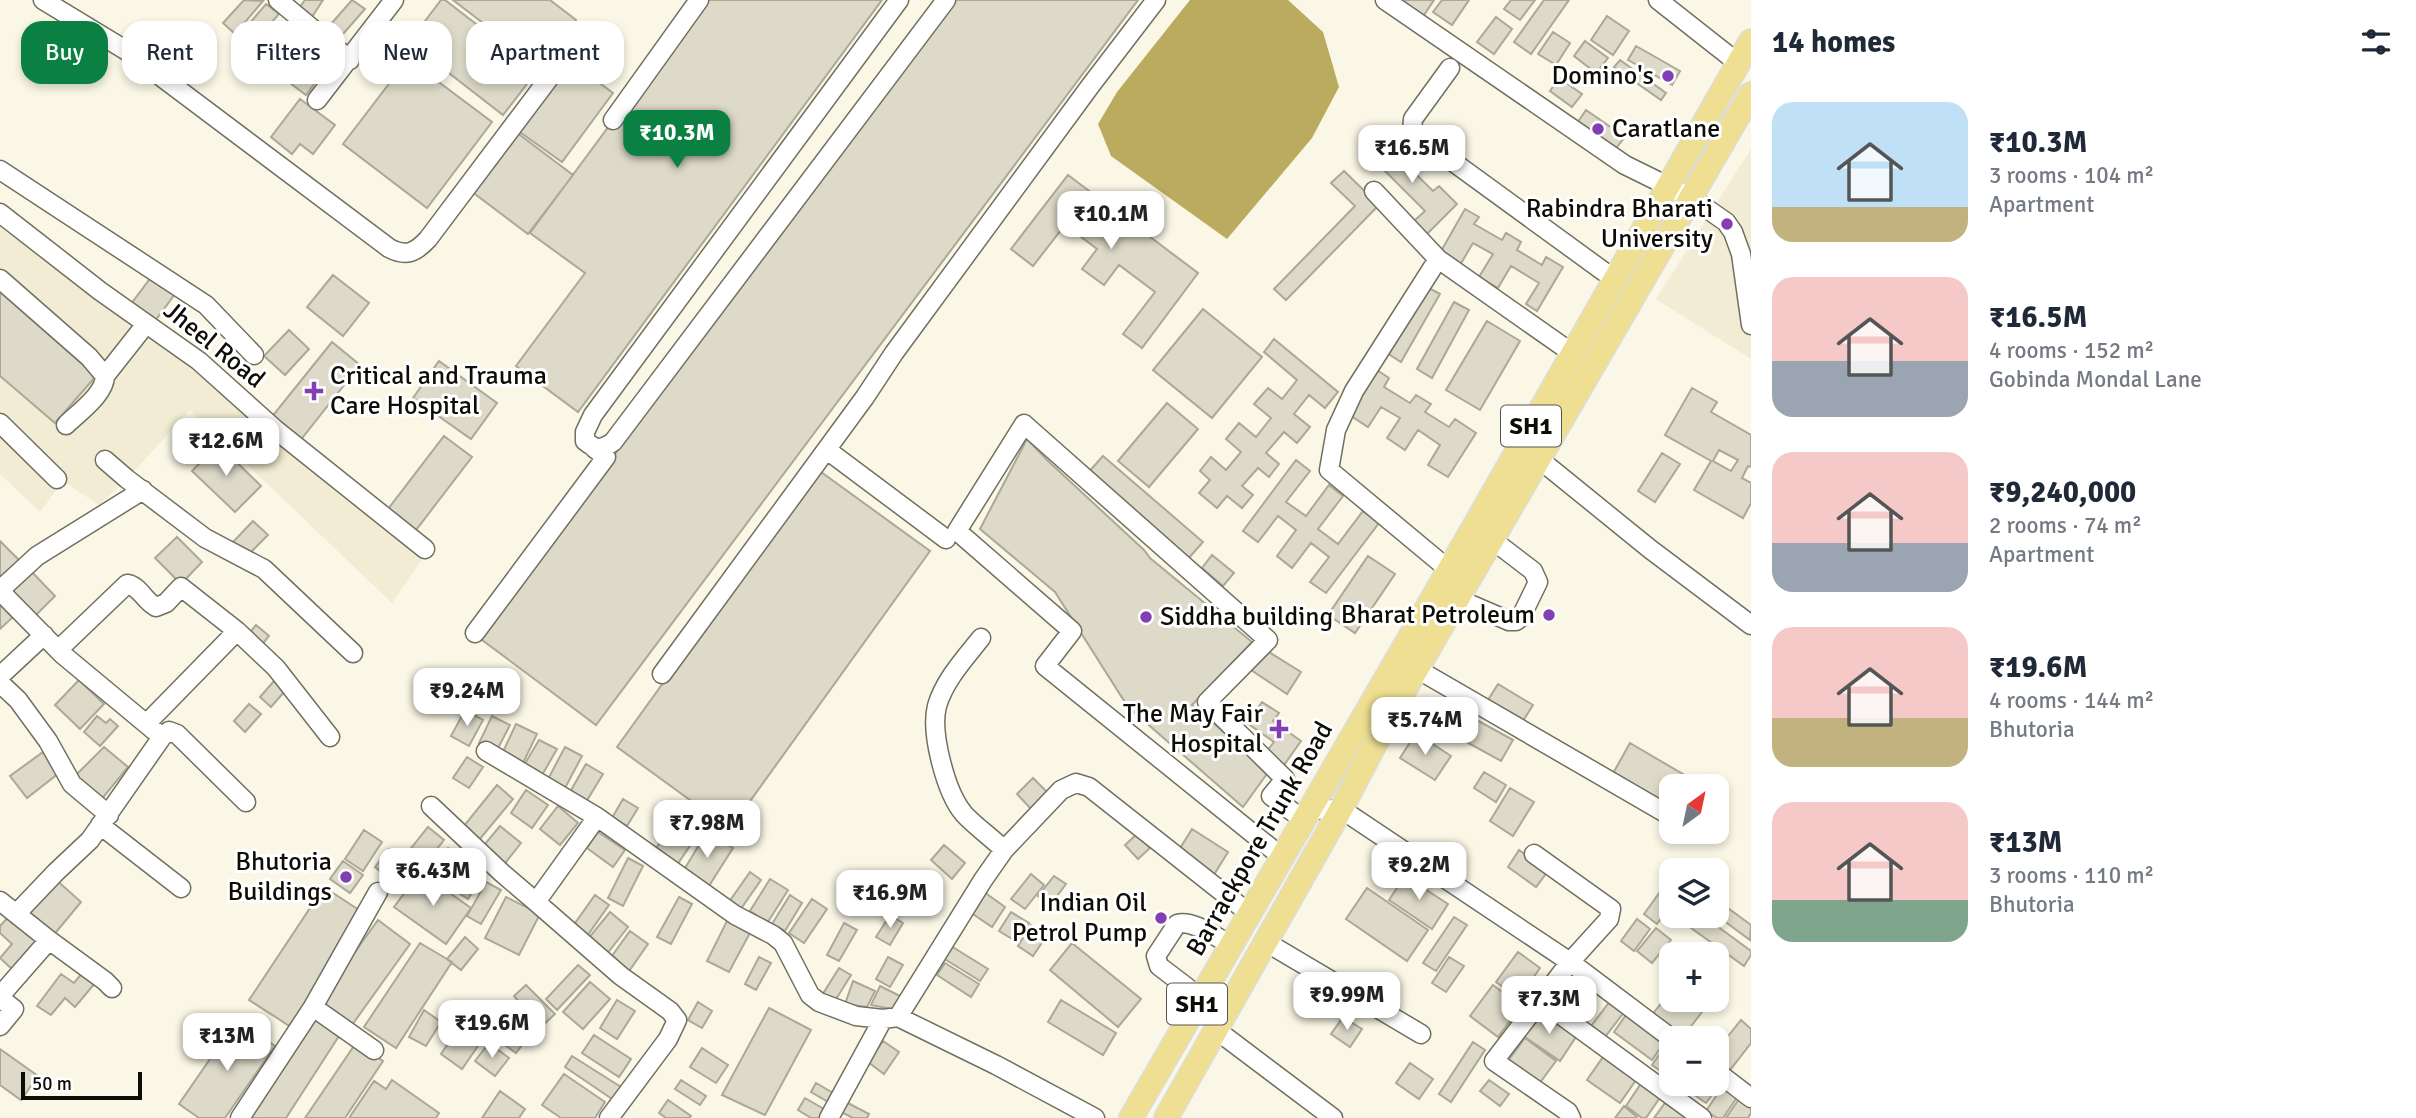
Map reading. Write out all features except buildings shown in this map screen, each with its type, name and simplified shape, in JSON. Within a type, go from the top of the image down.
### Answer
[{"type":"main road","name":"Barrackpore Trunk Road","points":[[1131,1118],[1475,525],[1751,41]]},
{"type":"main road","name":"Barrackpore Trunk Road","points":[[1166,1118],[1417,669],[1751,94]]},
{"type":"street","points":[[43,0],[127,51],[388,248],[400,253],[410,254],[428,239],[544,84]]},
{"type":"street","points":[[278,0],[350,60]]},
{"type":"street","points":[[317,100],[390,6],[372,0]]},
{"type":"street","points":[[613,120],[699,0]]},
{"type":"street","points":[[475,633],[606,457],[585,441],[585,432],[593,415],[899,0]]},
{"type":"street","points":[[594,448],[603,449],[613,442],[946,0]]},
{"type":"street","points":[[662,674],[827,450],[894,353],[1156,0]]},
{"type":"street","points":[[1385,0],[1625,165],[1690,197],[1726,222],[1741,254],[1751,325]]},
{"type":"street","points":[[1657,0],[1738,63]]},
{"type":"street","points":[[1451,68],[1413,119],[1412,132],[1614,279]]},
{"type":"street","points":[[0,170],[206,305],[254,355]]},
{"type":"street","points":[[1374,191],[1438,259],[1572,353]]},
{"type":"street","name":"Jheel Road","points":[[0,213],[100,291],[199,362],[276,430],[425,549]]},
{"type":"street","points":[[1438,259],[1354,391],[1336,430],[1329,470],[1448,569]]},
{"type":"street","points":[[0,279],[89,357],[105,376]]},
{"type":"street","points":[[66,425],[104,385],[105,376],[146,324]]},
{"type":"street","points":[[0,423],[57,479]]},
{"type":"street","points":[[1282,857],[1045,666],[1072,631],[957,531],[1024,424],[1268,640],[1207,702],[1285,779],[1271,796],[1307,815],[1341,809],[1570,962],[1659,1029]]},
{"type":"street","points":[[827,450],[946,539]]},
{"type":"street","points":[[1539,459],[1650,549],[1751,625]]},
{"type":"street","points":[[105,460],[127,480],[205,538],[264,569],[353,653]]},
{"type":"street","points":[[143,490],[37,556],[0,591],[58,650],[162,737]]},
{"type":"street","points":[[1458,599],[1509,621],[1516,621],[1521,617],[1538,582],[1533,571],[1491,541],[1475,525]]},
{"type":"street","points":[[58,650],[127,584],[137,589],[156,607],[166,603],[181,587],[237,631],[276,668],[330,737]]},
{"type":"street","points":[[147,723],[237,631]]},
{"type":"street","points":[[0,676],[44,635]]},
{"type":"street","points":[[981,638],[947,684],[937,705],[937,739],[952,795],[962,812],[1004,850]]},
{"type":"street","points":[[1417,669],[1659,809]]},
{"type":"street","points":[[0,683],[18,700],[48,741],[72,784],[105,820],[181,888]]},
{"type":"street","points":[[16,914],[55,872],[90,840],[162,737],[169,731],[177,734],[246,802]]},
{"type":"street","points":[[486,751],[597,817],[735,915],[762,928],[783,943],[810,995],[819,1002],[856,1016],[890,1018],[996,1065],[1096,1118]]},
{"type":"street","points":[[829,1118],[890,1018],[1004,850],[1061,790],[1076,783],[1089,788],[1250,914]]},
{"type":"street","points":[[430,806],[502,873],[621,976],[670,1011],[677,1020],[668,1039],[609,1118]]},
{"type":"street","points":[[536,902],[597,817]]},
{"type":"street","points":[[1534,855],[1611,909],[1609,919],[1539,999],[1494,1061],[1568,1112],[1571,1118]]},
{"type":"street","points":[[240,1118],[313,1007],[378,892]]},
{"type":"street","points":[[0,901],[111,988]]},
{"type":"street","points":[[1201,998],[1159,966],[1156,956],[1181,923],[1189,924],[1231,945]]},
{"type":"street","points":[[0,1026],[14,1009],[0,997],[49,940]]},
{"type":"street","points":[[1265,941],[1421,1034]]},
{"type":"street","points":[[1539,999],[1702,1118]]},
{"type":"street","points":[[313,1007],[374,1049]]},
{"type":"street","points":[[1215,1029],[1333,1118]]},
{"type":"street","points":[[1729,1081],[1751,1098]]},
{"type":"shaded area","points":[[1190,0],[1288,0],[1323,32],[1339,87],[1312,138],[1227,239],[1111,156],[1098,124],[1117,92]]},
{"type":"shaded area","name":"Rabindra Bharati University","points":[[1751,149],[1751,359],[1656,299]]},
{"type":"shaded area","points":[[0,221],[192,365],[425,555],[392,603],[190,410],[127,479],[99,505],[63,481],[40,512],[0,474]]},
{"type":"place","name":"Domino's","points":[[1668,76]]},
{"type":"place","name":"Caratlane","points":[[1598,129]]},
{"type":"place","name":"Rabindra Bharati University","points":[[1727,224]]},
{"type":"place","name":"Critical and Trauma Care Hospital","points":[[314,391]]},
{"type":"place","name":"Bharat Petroleum","points":[[1549,615]]},
{"type":"place","name":"Siddha building","points":[[1146,617]]},
{"type":"place","name":"The May Fair Hospital","points":[[1279,729]]},
{"type":"place","name":"Bhutoria Buildings","points":[[346,877]]},
{"type":"place","name":"Indian Oil Petrol Pump","points":[[1161,918]]}]
